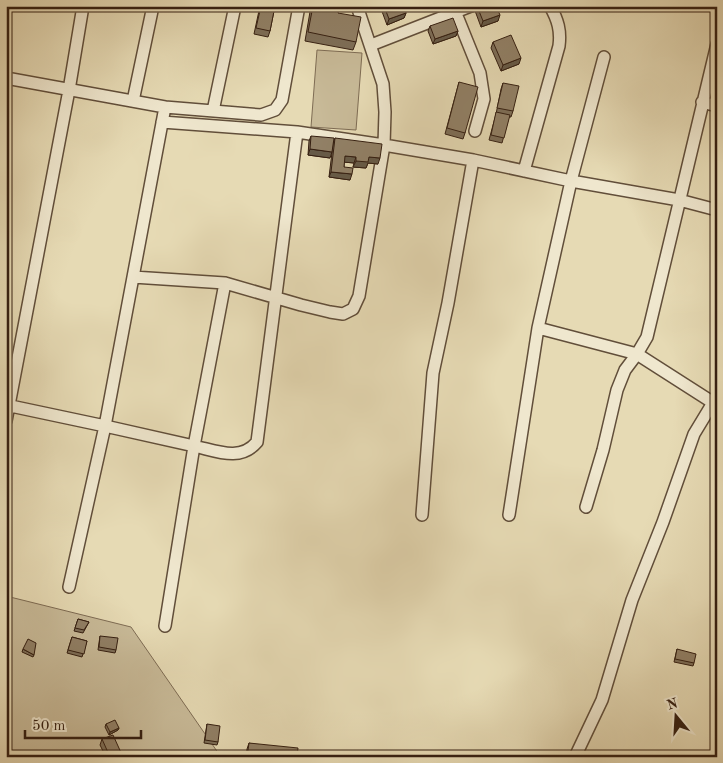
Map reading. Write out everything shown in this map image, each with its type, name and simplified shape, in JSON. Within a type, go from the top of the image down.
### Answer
[{"type":"street","points":[[6,422],[70,90],[83,6]]},
{"type":"street","points":[[133,101],[153,6]]},
{"type":"street","points":[[213,111],[235,6]]},
{"type":"street","points":[[6,78],[165,107],[261,115],[275,110],[282,100],[299,6]]},
{"type":"street","points":[[133,277],[225,283],[275,298],[343,314],[353,309],[359,296],[384,145],[384,84],[358,6]]},
{"type":"street","points":[[371,46],[454,9],[471,6]]},
{"type":"street","points":[[524,171],[559,46],[560,33],[558,21],[550,6]]},
{"type":"street","points":[[454,9],[480,73],[484,99],[476,131]]},
{"type":"street","points":[[586,507],[603,450],[617,390],[625,370],[647,337],[717,44]]},
{"type":"street","points":[[509,515],[538,328],[571,181],[604,57]]},
{"type":"street","points":[[702,102],[717,106]]},
{"type":"street","points":[[69,587],[105,426],[165,107]]},
{"type":"street","points":[[162,122],[297,132],[384,145],[473,160],[571,181],[679,200],[717,210]]},
{"type":"street","points":[[8,405],[225,453],[239,454],[250,449],[257,442],[297,132]]},
{"type":"street","points":[[422,515],[433,373],[448,302],[473,160]]},
{"type":"street","points":[[165,626],[194,446],[225,283]]},
{"type":"street","points":[[538,328],[637,354],[715,399],[694,434],[664,522],[632,600],[602,700],[575,757]]},
{"type":"shaded area","points":[[317,50],[362,53],[356,130],[311,127]]},
{"type":"shaded area","points":[[6,596],[131,627],[221,757],[6,757]]},
{"type":"building","points":[[261,6],[275,6],[270,31],[256,28]]},
{"type":"building","points":[[313,6],[339,6],[338,13],[361,17],[356,42],[308,32]]},
{"type":"building","points":[[384,6],[404,6],[406,13],[389,19]]},
{"type":"building","points":[[477,6],[496,6],[500,15],[483,21]]},
{"type":"building","points":[[453,18],[458,31],[435,39],[430,26]]},
{"type":"building","points":[[511,35],[521,58],[503,65],[493,42]]},
{"type":"building","points":[[459,82],[478,87],[465,133],[447,128]]},
{"type":"building","points":[[503,83],[519,86],[513,111],[497,108]]},
{"type":"building","points":[[496,112],[510,115],[504,138],[491,135]]},
{"type":"building","points":[[311,136],[334,138],[332,152],[310,149]]},
{"type":"building","points":[[335,138],[382,144],[380,158],[369,157],[368,162],[356,161],[356,157],[345,156],[344,167],[353,168],[352,174],[331,172]]},
{"type":"building","points":[[78,619],[89,622],[84,630],[75,628]]},
{"type":"building","points":[[100,636],[118,638],[116,650],[99,647]]},
{"type":"building","points":[[72,637],[87,641],[84,654],[68,650]]},
{"type":"building","points":[[28,639],[36,643],[34,655],[23,649]]},
{"type":"building","points":[[677,649],[696,654],[694,663],[675,659]]},
{"type":"building","points":[[115,720],[119,728],[110,732],[106,724]]},
{"type":"building","points":[[207,724],[220,726],[218,742],[205,740]]},
{"type":"building","points":[[113,735],[123,757],[110,757],[102,739]]},
{"type":"building","points":[[249,743],[298,748],[297,757],[247,757]]}]
